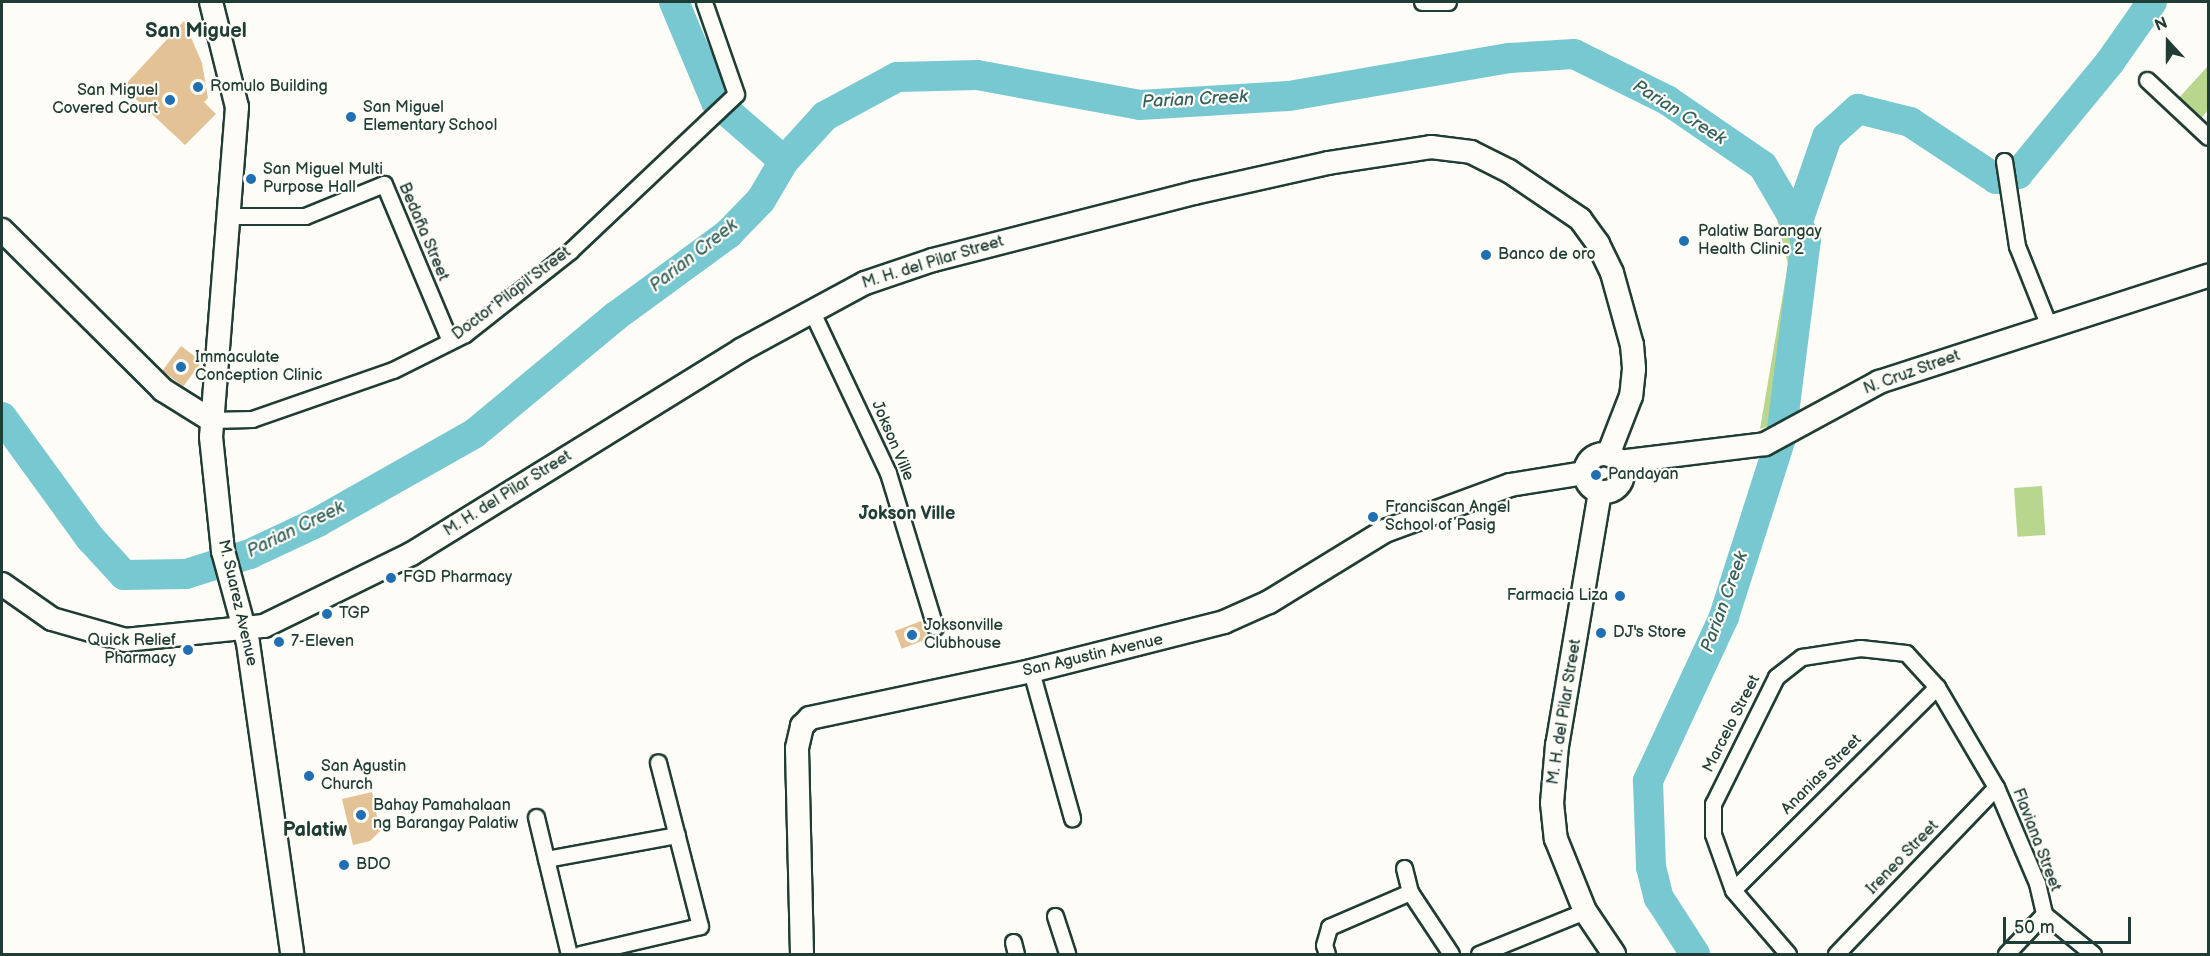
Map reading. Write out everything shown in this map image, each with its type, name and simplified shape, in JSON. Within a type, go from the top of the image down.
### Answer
[{"type":"street","name":"M. Suarez Avenue","points":[[211,2],[237,107],[211,420],[226,561],[245,631],[292,954]]},
{"type":"street","name":"Doctor Pilapil Street","points":[[211,420],[252,419],[312,401],[393,370],[450,341],[570,251],[719,115],[736,94],[704,2]]},
{"type":"street","points":[[1422,2],[1448,2]]},
{"type":"street","points":[[2147,80],[2208,137]]},
{"type":"street","name":"M. H. del Pilar Street","points":[[2,584],[52,619],[125,640],[245,631],[350,588],[411,554],[811,310],[865,283],[933,260],[1194,192],[1328,163],[1431,147],[1471,152],[1509,171],[1580,219],[1612,273],[1632,345],[1635,384],[1613,459]]},
{"type":"street","points":[[2004,170],[2016,246],[2049,326]]},
{"type":"street","name":"Bedaña Street","points":[[229,216],[305,216],[384,183],[450,341]]},
{"type":"street","points":[[2,230],[164,390],[211,420]]},
{"type":"street","name":"N. Cruz Street","points":[[1613,459],[1765,444],[1879,382],[2208,276]]},
{"type":"street","name":"Jokson Ville","points":[[811,310],[888,473],[935,627]]},
{"type":"street","points":[[1613,459],[1622,474],[1618,486],[1600,492],[1589,485],[1585,473],[1590,461],[1613,459]]},
{"type":"street","name":"San Agustin Avenue","points":[[802,954],[797,748],[802,726],[820,714],[1031,671],[1224,622],[1269,602],[1385,531],[1510,485],[1585,473]]},
{"type":"street","name":"M. H. del Pilar Street","points":[[1600,492],[1557,745],[1552,803],[1556,839],[1585,910],[1614,954]]},
{"type":"street","name":"Marcelo Street","points":[[1788,954],[1733,890],[1713,834],[1713,804],[1767,691],[1787,666],[1815,652],[1880,648],[1906,653],[1937,687],[1996,787]]},
{"type":"street","points":[[1031,671],[1072,818]]},
{"type":"street","name":"Ananias Street","points":[[1733,890],[1937,687]]},
{"type":"street","points":[[580,954],[700,926],[658,762]]},
{"type":"street","name":"Flaviana Street","points":[[1996,787],[2037,883],[2044,914],[2093,954]]},
{"type":"street","name":"Ireneo Street","points":[[1836,954],[1996,787]]},
{"type":"street","points":[[536,817],[569,954]]},
{"type":"street","points":[[546,859],[677,835]]},
{"type":"street","points":[[1404,868],[1410,892],[1451,954]]},
{"type":"street","points":[[1328,954],[1324,945],[1329,927],[1410,892]]},
{"type":"street","points":[[1479,954],[1585,910]]},
{"type":"street","points":[[2006,954],[2044,914]]},
{"type":"street","points":[[1055,916],[1067,954]]},
{"type":"green space","points":[[2208,66],[2208,110],[2198,122],[2176,101]]},
{"type":"green space","points":[[1782,208],[1792,228],[1801,272],[1772,425],[1760,429],[1788,264],[1775,211]]},
{"type":"green space","points":[[2042,486],[2045,535],[2017,537],[2014,488]]},
{"type":"building","name":"San Miguel Covered Court","points":[[184,21],[202,63],[208,98],[204,102],[216,114],[185,145],[123,87]]},
{"type":"building","name":"Immaculate Conception Clinic","points":[[181,346],[202,362],[183,386],[162,371]]},
{"type":"building","name":"Joksonville Clubhouse","points":[[921,621],[928,639],[902,649],[895,631]]},
{"type":"building","name":"Bahay Pamahalaan ng Barangay Palatiw","points":[[372,792],[380,831],[370,841],[353,845],[342,799]]},
{"type":"waterway","points":[[674,2],[716,102],[784,161]]},
{"type":"waterway","points":[[1797,224],[1827,137],[1858,109],[1910,122],[1996,179],[2018,174],[2110,62],[2152,2]]},
{"type":"waterway","name":"Parian Creek","points":[[2,417],[90,538],[124,575],[186,574],[250,554],[318,522],[475,433],[616,316],[728,234],[761,200],[784,161],[825,116],[897,77],[977,75],[1140,105],[1289,96],[1510,58],[1574,54],[1667,100],[1763,166],[1806,239],[1781,438],[1724,617],[1648,781],[1651,867],[1659,898],[1695,954]]},
{"type":"place","name":"Romulo Building","points":[[198,87]]},
{"type":"place","name":"San Miguel Covered Court","points":[[170,100]]},
{"type":"place","name":"San Miguel Elementary School","points":[[351,117]]},
{"type":"place","name":"San Miguel Multi Purpose Hall","points":[[251,179]]},
{"type":"place","name":"Palatiw Barangay Health Clinic 2","points":[[1684,241]]},
{"type":"place","name":"Banco de oro","points":[[1486,255]]},
{"type":"place","name":"Immaculate Conception Clinic","points":[[181,367]]},
{"type":"place","name":"Pandayan","points":[[1596,475]]},
{"type":"place","name":"Franciscan Angel School of Pasig","points":[[1373,517]]},
{"type":"place","name":"FGD Pharmacy","points":[[391,578]]},
{"type":"place","name":"Farmacia Liza","points":[[1620,596]]},
{"type":"place","name":"TGP","points":[[327,614]]},
{"type":"place","name":"DJ's Store","points":[[1601,633]]},
{"type":"place","name":"Joksonville Clubhouse","points":[[912,635]]},
{"type":"place","name":"7-Eleven","points":[[279,642]]},
{"type":"place","name":"Quick Relief Pharmacy","points":[[188,650]]},
{"type":"place","name":"San Agustin Church","points":[[309,776]]},
{"type":"place","name":"Bahay Pamahalaan ng Barangay Palatiw","points":[[361,815]]},
{"type":"place","name":"BDO","points":[[344,865]]},
{"type":"district","name":"San Miguel","points":[[196,31]]},
{"type":"district","name":"Jokson Ville","points":[[907,514]]},
{"type":"district","name":"Palatiw","points":[[315,830]]}]
